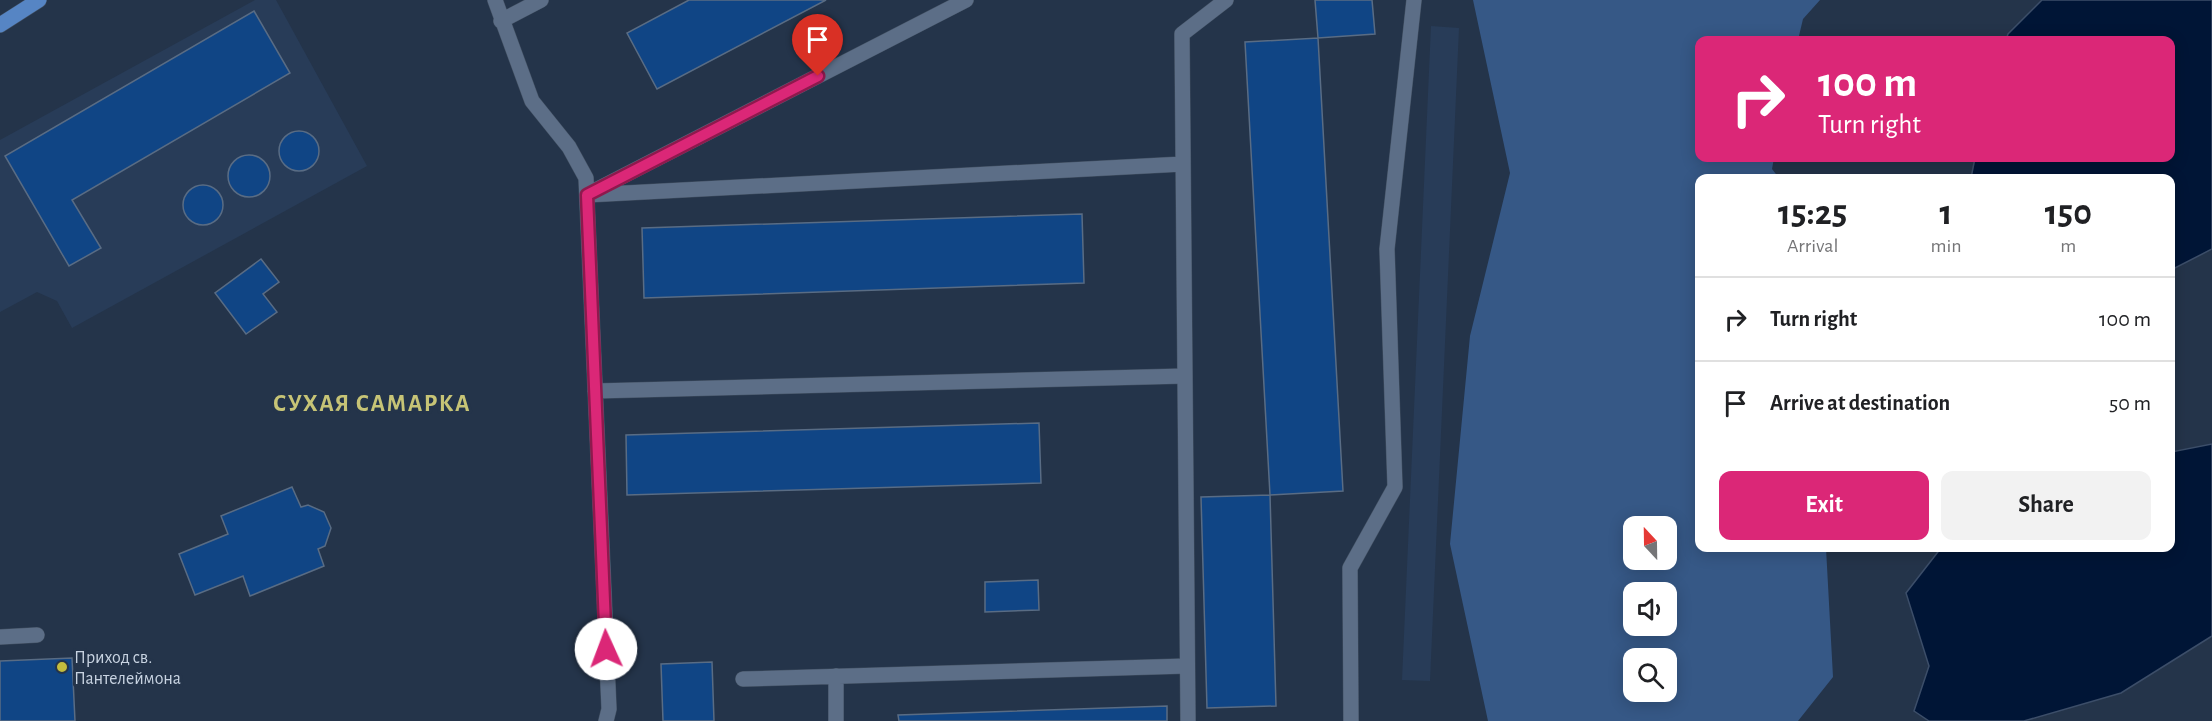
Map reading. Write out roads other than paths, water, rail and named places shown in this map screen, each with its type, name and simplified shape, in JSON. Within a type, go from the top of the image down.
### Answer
[{"type":"main road","points":[[0,25],[39,0]]},
{"type":"street","points":[[495,0],[532,101],[569,147],[586,178],[609,709],[606,721]]},
{"type":"street","points":[[501,21],[541,0]]},
{"type":"street","points":[[587,195],[966,0]]},
{"type":"street","points":[[1188,721],[1182,34],[1226,0]]},
{"type":"street","points":[[1351,721],[1350,568],[1395,487],[1387,249],[1414,0]]},
{"type":"street","points":[[587,195],[1183,164]]},
{"type":"street","points":[[595,391],[1185,376]]},
{"type":"street","points":[[0,637],[37,635]]},
{"type":"street","points":[[743,679],[1188,666]]},
{"type":"street","points":[[836,676],[836,721]]},
{"type":"place","name":"Приход св. Пантелеймона","points":[[62,667]]},
{"type":"district","name":"СУХАЯ САМАРКА","points":[[372,403]]}]
